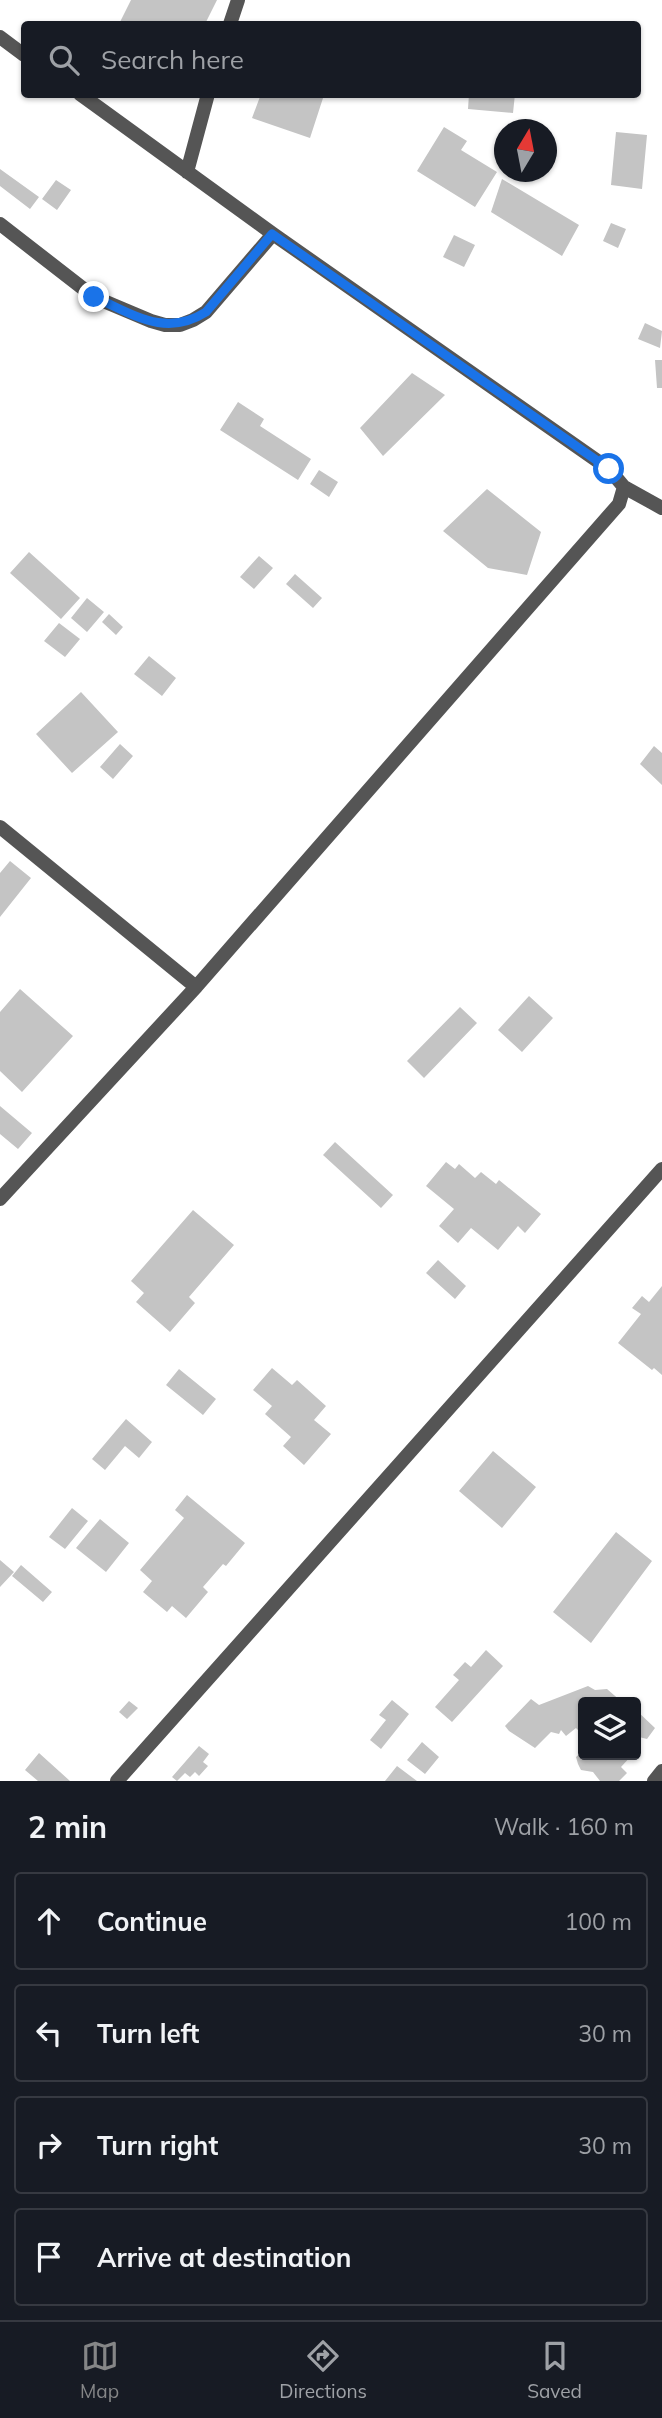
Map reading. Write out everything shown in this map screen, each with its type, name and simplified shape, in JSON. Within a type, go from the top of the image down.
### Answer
[{"type":"street","points":[[231,21],[238,0]]},
{"type":"street","points":[[0,37],[21,53]]},
{"type":"street","points":[[85,98],[272,234],[609,469],[624,487],[662,508]]},
{"type":"street","points":[[187,172],[207,98]]},
{"type":"street","points":[[0,224],[94,297],[165,325],[187,323],[206,312],[272,234]]},
{"type":"street","points":[[0,1199],[197,987],[619,504],[624,487]]},
{"type":"street","points":[[0,827],[197,987]]},
{"type":"street","points":[[117,1781],[662,1169]]},
{"type":"street","points":[[654,1781],[662,1771]]},
{"type":"building","points":[[131,0],[217,0],[206,21],[120,21]]},
{"type":"building","points":[[260,98],[323,98],[310,138],[252,118]]},
{"type":"building","points":[[469,98],[515,98],[513,113],[468,109]]},
{"type":"building","points":[[444,127],[467,141],[461,150],[494,170],[494,177],[475,207],[417,171]]},
{"type":"building","points":[[616,132],[647,135],[642,189],[611,185]]},
{"type":"building","points":[[0,169],[39,197],[30,209],[0,186]]},
{"type":"building","points":[[56,180],[71,190],[57,210],[42,199]]},
{"type":"building","points":[[501,182],[507,182],[579,225],[562,256],[491,212]]},
{"type":"building","points":[[611,223],[626,229],[618,248],[603,241]]},
{"type":"building","points":[[454,235],[475,245],[464,267],[443,257]]},
{"type":"building","points":[[645,323],[662,331],[660,348],[638,339]]},
{"type":"building","points":[[655,360],[662,360],[662,388],[657,388]]},
{"type":"building","points":[[412,373],[445,395],[383,456],[360,428]]},
{"type":"building","points":[[238,402],[264,419],[260,426],[311,459],[298,480],[220,430]]},
{"type":"building","points":[[319,470],[338,482],[329,497],[310,484]]},
{"type":"building","points":[[487,489],[541,532],[527,575],[488,568],[443,531]]},
{"type":"building","points":[[29,552],[80,598],[61,619],[10,573]]},
{"type":"building","points":[[259,556],[273,568],[254,589],[240,577]]},
{"type":"building","points":[[295,574],[322,598],[313,608],[286,584]]},
{"type":"building","points":[[87,598],[104,612],[87,632],[71,618]]},
{"type":"building","points":[[109,614],[123,627],[116,635],[102,622]]},
{"type":"building","points":[[59,623],[80,639],[65,657],[44,641]]},
{"type":"building","points":[[149,656],[176,678],[162,696],[134,674]]},
{"type":"building","points":[[81,692],[118,732],[72,773],[36,734]]},
{"type":"building","points":[[120,744],[133,756],[113,779],[100,767]]},
{"type":"building","points":[[654,746],[662,753],[662,785],[640,764]]},
{"type":"building","points":[[10,861],[31,878],[0,917],[0,873]]},
{"type":"building","points":[[20,989],[73,1036],[22,1092],[0,1071],[0,1012]]},
{"type":"building","points":[[529,996],[553,1018],[522,1052],[498,1030]]},
{"type":"building","points":[[460,1007],[477,1023],[424,1078],[407,1061]]},
{"type":"building","points":[[0,1106],[32,1133],[18,1149],[0,1134]]},
{"type":"building","points":[[335,1142],[393,1195],[381,1208],[323,1155]]},
{"type":"building","points":[[446,1162],[455,1169],[459,1164],[475,1178],[481,1172],[496,1184],[499,1180],[541,1214],[525,1233],[518,1226],[498,1250],[471,1228],[458,1243],[439,1226],[454,1209],[426,1186]]},
{"type":"building","points":[[193,1210],[234,1245],[189,1297],[195,1303],[170,1332],[136,1302],[144,1293],[131,1281]]},
{"type":"building","points":[[438,1260],[466,1286],[455,1299],[426,1273]]},
{"type":"building","points":[[662,1286],[662,1375],[618,1343],[641,1314],[632,1308],[642,1296],[649,1302]]},
{"type":"building","points":[[272,1368],[292,1385],[297,1380],[326,1406],[314,1420],[331,1434],[304,1465],[283,1446],[291,1437],[265,1414],[272,1406],[253,1390]]},
{"type":"building","points":[[179,1369],[216,1399],[203,1415],[166,1385]]},
{"type":"building","points":[[126,1419],[152,1442],[139,1458],[125,1446],[105,1470],[92,1459]]},
{"type":"building","points":[[493,1451],[536,1487],[502,1528],[459,1491]]},
{"type":"building","points":[[187,1495],[245,1543],[226,1566],[223,1564],[203,1587],[208,1592],[186,1618],[172,1606],[167,1612],[143,1592],[152,1581],[140,1570],[184,1518],[175,1510]]},
{"type":"building","points":[[72,1508],[88,1521],[65,1549],[49,1537]]},
{"type":"building","points":[[100,1519],[129,1543],[106,1572],[76,1548]]},
{"type":"building","points":[[616,1532],[652,1561],[591,1643],[553,1612]]},
{"type":"building","points":[[0,1560],[14,1572],[0,1587]]},
{"type":"building","points":[[21,1565],[52,1592],[43,1602],[12,1576]]},
{"type":"building","points":[[486,1650],[503,1666],[452,1722],[435,1707],[459,1680],[453,1675],[465,1662],[471,1667]]},
{"type":"building","points":[[588,1686],[595,1690],[607,1689],[616,1697],[578,1697],[578,1730],[576,1728],[566,1736],[561,1730],[559,1734],[551,1732],[535,1748],[505,1726],[531,1699],[539,1705]]},
{"type":"building","points":[[392,1700],[409,1714],[381,1749],[370,1740],[386,1720],[379,1715]]},
{"type":"building","points":[[129,1701],[138,1708],[127,1719],[119,1712]]},
{"type":"building","points":[[641,1715],[655,1728],[647,1739],[641,1738]]},
{"type":"building","points":[[422,1742],[439,1757],[425,1774],[407,1760]]},
{"type":"building","points":[[199,1746],[209,1754],[203,1762],[208,1766],[199,1776],[195,1772],[190,1777],[185,1773],[177,1781],[172,1777]]},
{"type":"building","points":[[39,1753],[70,1781],[38,1781],[25,1770]]},
{"type":"building","points":[[578,1755],[578,1760],[627,1760],[621,1767],[627,1773],[619,1781],[600,1781],[593,1772],[581,1770],[576,1757]]},
{"type":"building","points":[[397,1766],[417,1781],[385,1781]]},
{"type":"route","points":[[94,297],[151,321],[180,325],[206,312],[272,234],[609,469]]}]
